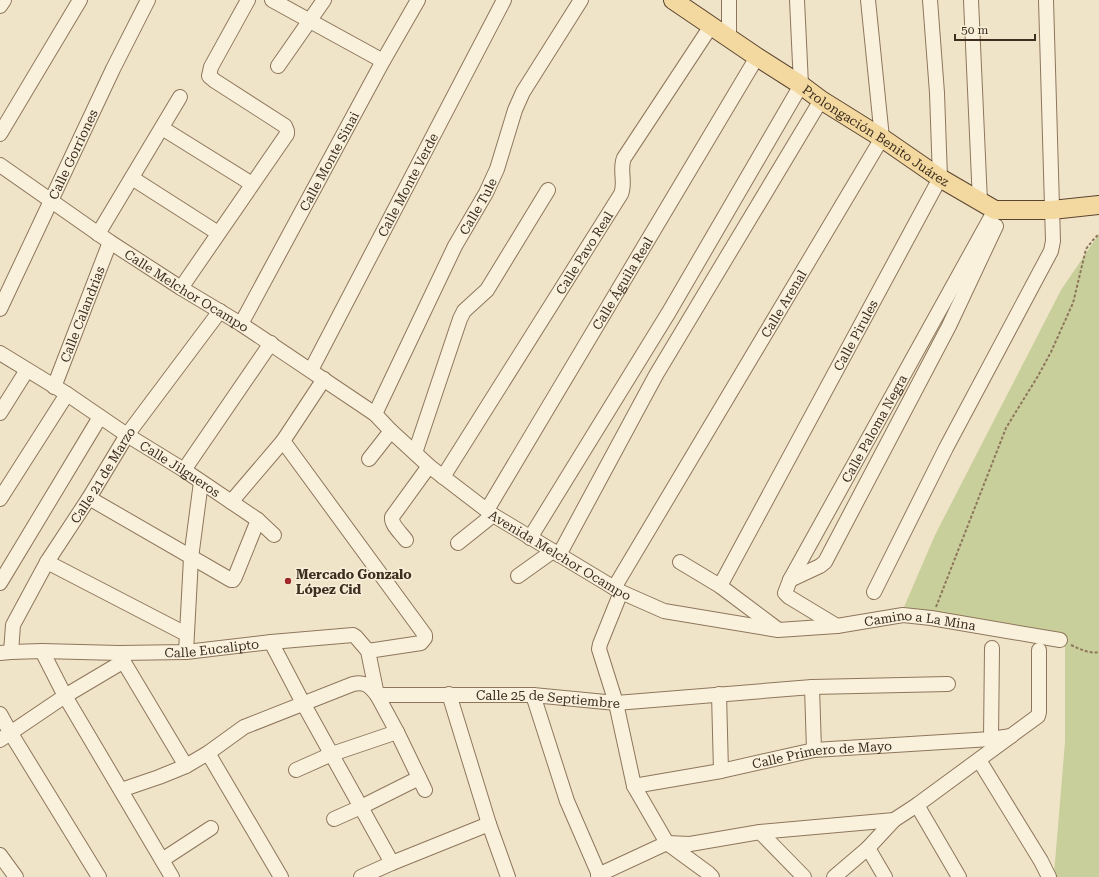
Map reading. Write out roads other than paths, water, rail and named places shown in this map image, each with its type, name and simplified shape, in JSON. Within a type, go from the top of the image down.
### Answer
[{"type":"main road","name":"Prolongación Benito Juárez","points":[[673,0],[940,178],[993,207]]},
{"type":"main road","points":[[993,207],[1052,210],[1099,205]]},
{"type":"street","points":[[0,6],[4,0]]},
{"type":"street","points":[[0,134],[80,0]]},
{"type":"street","name":"Calle Gorriones","points":[[0,309],[112,69],[148,0]]},
{"type":"street","points":[[181,288],[287,134],[286,128],[283,124],[215,82],[209,76],[211,67],[248,0]]},
{"type":"street","points":[[272,0],[383,61]]},
{"type":"street","points":[[278,66],[324,0]]},
{"type":"street","name":"Calle Monte Sinai","points":[[241,324],[383,61],[418,0]]},
{"type":"street","name":"Calle Monte Verde","points":[[311,370],[504,0]]},
{"type":"street","name":"Calle Tule","points":[[375,414],[455,246],[497,169],[515,110],[523,92],[580,0]]},
{"type":"street","points":[[729,0],[729,38]]},
{"type":"street","points":[[530,538],[669,312],[801,85],[797,0]]},
{"type":"street","points":[[868,0],[882,138]]},
{"type":"street","points":[[930,0],[937,93],[940,178]]},
{"type":"street","points":[[790,580],[820,566],[825,562],[949,326],[993,207],[971,0]]},
{"type":"street","points":[[874,592],[946,448],[1051,250],[1053,241],[1046,0]]},
{"type":"street","name":"Calle Pavo Real","points":[[443,477],[620,194],[623,186],[622,165],[624,158],[711,26]]},
{"type":"street","name":"Calle Águila Real","points":[[490,512],[757,57]]},
{"type":"street","points":[[98,234],[180,97]]},
{"type":"street","points":[[518,576],[556,553],[656,375],[821,100]]},
{"type":"street","points":[[162,128],[252,184]]},
{"type":"street","name":"Calle Arenal","points":[[667,842],[634,786],[616,704],[599,649],[600,644],[618,590],[882,138]]},
{"type":"street","name":"Calle Melchor Ocampo","points":[[0,165],[110,242],[181,288],[241,324],[375,414]]},
{"type":"street","points":[[132,178],[218,233]]},
{"type":"street","name":"Calle Pirules","points":[[720,586],[940,178]]},
{"type":"street","points":[[415,453],[464,311],[487,290],[548,190]]},
{"type":"street","name":"Calle Paloma Negra","points":[[837,626],[787,595],[785,591],[993,207]]},
{"type":"street","name":"Calle Calandrias","points":[[54,387],[110,242]]},
{"type":"street","name":"Calle 21 de Marzo","points":[[5,652],[13,625],[47,562],[89,498],[127,435],[220,311]]},
{"type":"street","points":[[184,470],[271,344]]},
{"type":"street","name":"Calle Jilgueros","points":[[0,353],[67,394],[127,435],[184,470],[258,520],[274,535]]},
{"type":"street","points":[[0,414],[27,370]]},
{"type":"street","points":[[231,502],[283,441],[324,379]]},
{"type":"street","points":[[0,499],[67,394]]},
{"type":"street","name":"Avenida Melchor Ocampo","points":[[375,414],[429,466],[490,512],[530,538],[618,590],[664,611],[778,630]]},
{"type":"street","points":[[0,583],[100,417]]},
{"type":"street","points":[[369,459],[392,431]]},
{"type":"street","points":[[283,441],[423,632],[425,638],[421,643],[368,651],[377,694]]},
{"type":"street","points":[[406,540],[391,519],[429,466]]},
{"type":"street","points":[[186,652],[191,558],[201,482]]},
{"type":"street","points":[[89,498],[229,580],[233,580],[235,577],[258,520]]},
{"type":"street","points":[[458,543],[490,512]]},
{"type":"street","points":[[47,562],[186,634]]},
{"type":"street","points":[[680,562],[720,586],[778,630]]},
{"type":"street","name":"Camino a La Mina","points":[[778,630],[837,626],[903,615],[931,618],[1060,640]]},
{"type":"street","name":"Calle Eucalipto","points":[[5,652],[42,651],[121,657],[353,635],[368,651]]},
{"type":"street","points":[[271,642],[303,703],[392,863]]},
{"type":"street","points":[[991,739],[992,648]]},
{"type":"street","points":[[834,877],[868,848],[894,820],[1037,718],[1039,714],[1039,650]]},
{"type":"street","points":[[42,651],[65,696],[172,877]]},
{"type":"street","points":[[5,736],[121,657],[186,766]]},
{"type":"street","points":[[121,790],[186,766],[208,753],[244,727],[359,682],[366,684],[377,694],[422,784],[334,819]]},
{"type":"street","name":"Calle 25 de Septiembre","points":[[377,694],[533,695],[616,704],[812,687],[948,684]]},
{"type":"street","points":[[812,687],[814,750]]},
{"type":"street","points":[[449,694],[506,876]]},
{"type":"street","points":[[719,694],[721,771]]},
{"type":"street","points":[[533,695],[567,801],[599,876],[667,842],[690,844],[760,832],[894,820]]},
{"type":"street","points":[[0,714],[5,736],[99,877]]},
{"type":"street","points":[[296,770],[332,754],[397,732]]},
{"type":"street","name":"Calle Primero de Mayo","points":[[634,786],[721,771],[814,750],[991,739],[1011,736]]},
{"type":"street","points":[[208,753],[281,877]]},
{"type":"street","points":[[978,760],[1041,860],[1049,877]]},
{"type":"street","points":[[917,805],[959,877]]},
{"type":"street","points":[[366,876],[392,863],[489,824]]},
{"type":"street","points":[[162,860],[211,828]]},
{"type":"street","points":[[760,832],[804,877]]},
{"type":"street","points":[[667,842],[708,876]]},
{"type":"street","points":[[868,848],[885,877]]},
{"type":"street","points":[[0,855],[16,877]]},
{"type":"place","name":"Mercado Gonzalo López Cid","points":[[288,581]]}]
